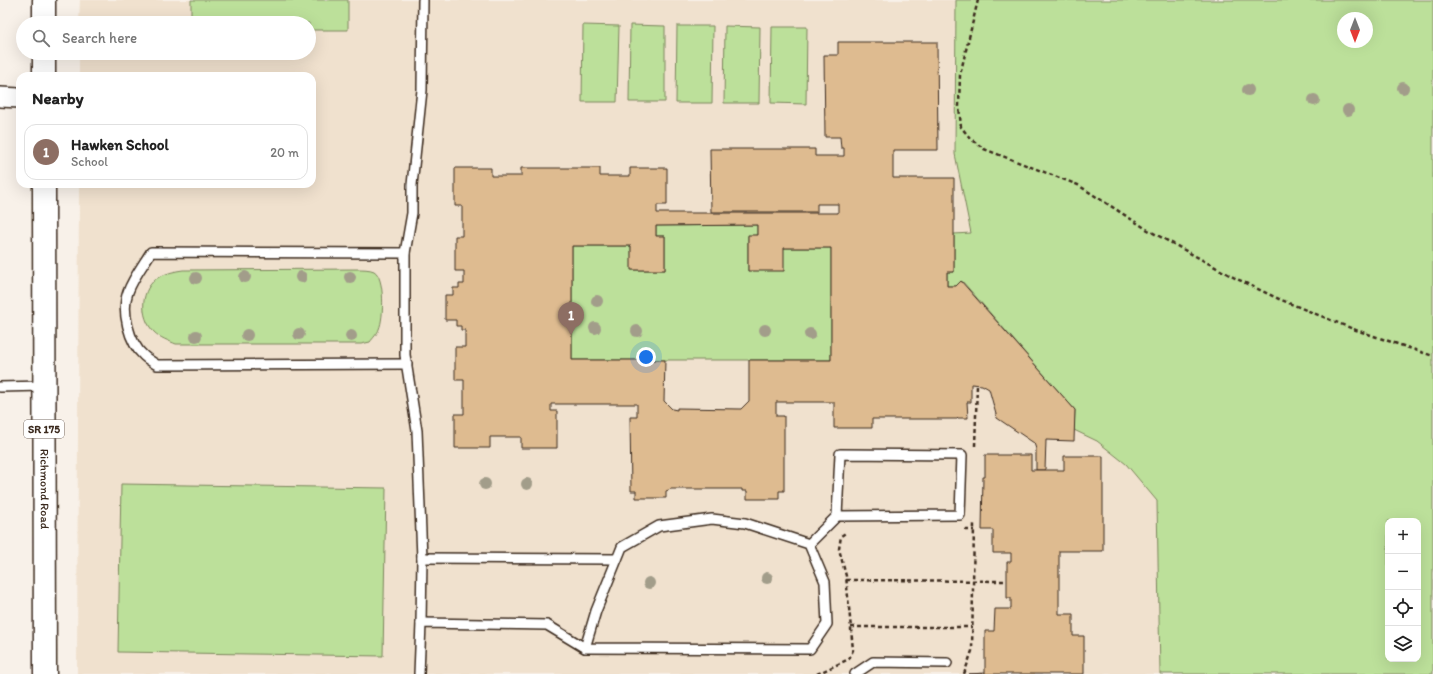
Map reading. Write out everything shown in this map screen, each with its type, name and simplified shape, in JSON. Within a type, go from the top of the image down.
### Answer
[{"type":"main road","points":[[44,0],[44,16]]},
{"type":"main road","points":[[44,60],[44,72]]},
{"type":"main road","name":"Richmond Road","points":[[44,188],[45,674]]},
{"type":"street","points":[[0,97],[16,98]]},
{"type":"lane","points":[[419,674],[422,558],[416,418],[407,364],[405,253],[412,213],[412,185],[422,90],[423,0]]},
{"type":"lane","points":[[405,253],[151,252],[127,293],[126,312],[134,342],[144,356],[157,365],[407,364]]},
{"type":"lane","points":[[0,387],[44,386]]},
{"type":"lane","points":[[809,544],[837,516],[840,454],[962,455],[960,515],[837,516]]},
{"type":"lane","points":[[420,623],[547,625],[585,648],[810,649],[827,624],[825,582],[809,544],[745,522],[712,519],[659,526],[622,547],[596,611],[585,648]]},
{"type":"lane","points":[[422,558],[617,559]]},
{"type":"lane","points":[[855,674],[873,662],[947,663]]},
{"type":"path","points":[[978,0],[960,75],[959,106],[962,127],[970,138],[984,149],[1078,185],[1148,230],[1235,278],[1272,296],[1353,329],[1433,356]]},
{"type":"path","points":[[975,454],[977,385]]},
{"type":"path","points":[[964,674],[972,651],[974,515]]},
{"type":"path","points":[[817,674],[849,658],[853,650],[846,580],[839,549],[841,536],[850,530]]},
{"type":"path","points":[[958,530],[974,530]]},
{"type":"path","points":[[846,580],[973,582],[1007,581]]},
{"type":"path","points":[[851,627],[972,627]]},
{"type":"shaded area","points":[[80,0],[956,0],[955,154],[1156,412],[1160,674],[77,674],[79,188],[316,188],[316,72],[79,72],[79,60],[316,60],[316,16],[79,16]]},
{"type":"green space","points":[[191,0],[348,0],[348,30],[316,30],[316,16],[191,16]]},
{"type":"green space","points":[[956,0],[1433,0],[1433,674],[1160,674],[1157,501],[1126,464],[1097,441],[1074,430],[1075,410],[962,281],[956,286],[947,286],[947,272],[954,272],[954,234],[971,233],[955,154]]},
{"type":"green space","points":[[583,25],[619,26],[617,102],[582,102]]},
{"type":"green space","points":[[630,25],[665,26],[665,102],[629,102]]},
{"type":"green space","points":[[677,26],[713,26],[712,103],[676,103]]},
{"type":"green space","points":[[725,26],[760,27],[759,103],[724,103]]},
{"type":"green space","points":[[772,27],[807,27],[806,104],[771,103]]},
{"type":"green space","points":[[757,225],[757,235],[748,236],[748,271],[784,248],[831,248],[831,360],[572,360],[572,246],[631,246],[632,270],[665,270],[665,236],[656,236],[656,226]]},
{"type":"green space","points":[[366,269],[374,271],[378,275],[382,289],[383,307],[381,324],[377,334],[370,342],[361,344],[176,344],[162,338],[154,332],[149,326],[144,311],[145,295],[148,288],[159,277],[177,271]]},
{"type":"green space","points":[[121,484],[386,488],[383,656],[118,652]]},
{"type":"building","points":[[838,42],[937,42],[938,150],[893,150],[893,178],[954,178],[954,272],[947,272],[947,286],[956,286],[961,281],[1075,410],[1074,441],[1046,440],[1045,470],[1036,470],[1036,449],[1034,443],[997,418],[989,389],[982,385],[971,384],[971,402],[967,402],[968,418],[872,419],[872,428],[834,428],[834,402],[776,402],[776,416],[784,416],[784,491],[779,491],[779,499],[747,499],[747,491],[742,491],[742,489],[671,489],[666,491],[666,498],[636,498],[636,491],[631,491],[630,417],[637,417],[637,404],[551,404],[551,411],[557,411],[557,448],[521,448],[521,437],[490,437],[490,448],[455,448],[455,414],[464,414],[464,380],[455,380],[455,347],[465,347],[465,330],[461,330],[461,326],[456,326],[456,320],[445,320],[445,295],[453,295],[453,288],[459,288],[459,284],[464,284],[464,271],[455,271],[455,236],[462,236],[462,206],[455,206],[455,168],[491,168],[491,176],[521,176],[521,168],[600,168],[600,176],[630,176],[630,168],[667,168],[667,205],[657,205],[657,213],[838,213],[838,204],[817,204],[817,212],[711,212],[710,149],[815,149],[815,156],[844,156],[844,148],[841,148],[840,137],[825,137],[824,55],[838,55]],"holes":[[[757,225],[757,235],[748,235],[748,271],[784,271],[784,248],[831,248],[831,360],[749,360],[749,401],[741,409],[677,408],[677,410],[672,409],[664,401],[665,360],[572,360],[572,246],[631,246],[631,270],[665,270],[665,236],[656,236],[656,226]]]},
{"type":"building","points":[[985,455],[1031,455],[1031,470],[1064,470],[1064,456],[1103,456],[1103,551],[1059,551],[1059,614],[1073,614],[1073,636],[1084,636],[1084,674],[969,674],[985,673],[985,631],[994,631],[995,609],[1011,609],[1011,598],[1007,598],[1007,562],[1011,562],[1011,553],[993,553],[993,530],[982,530]]},
{"type":"place","name":"Hawken School","points":[[571,335]]}]
